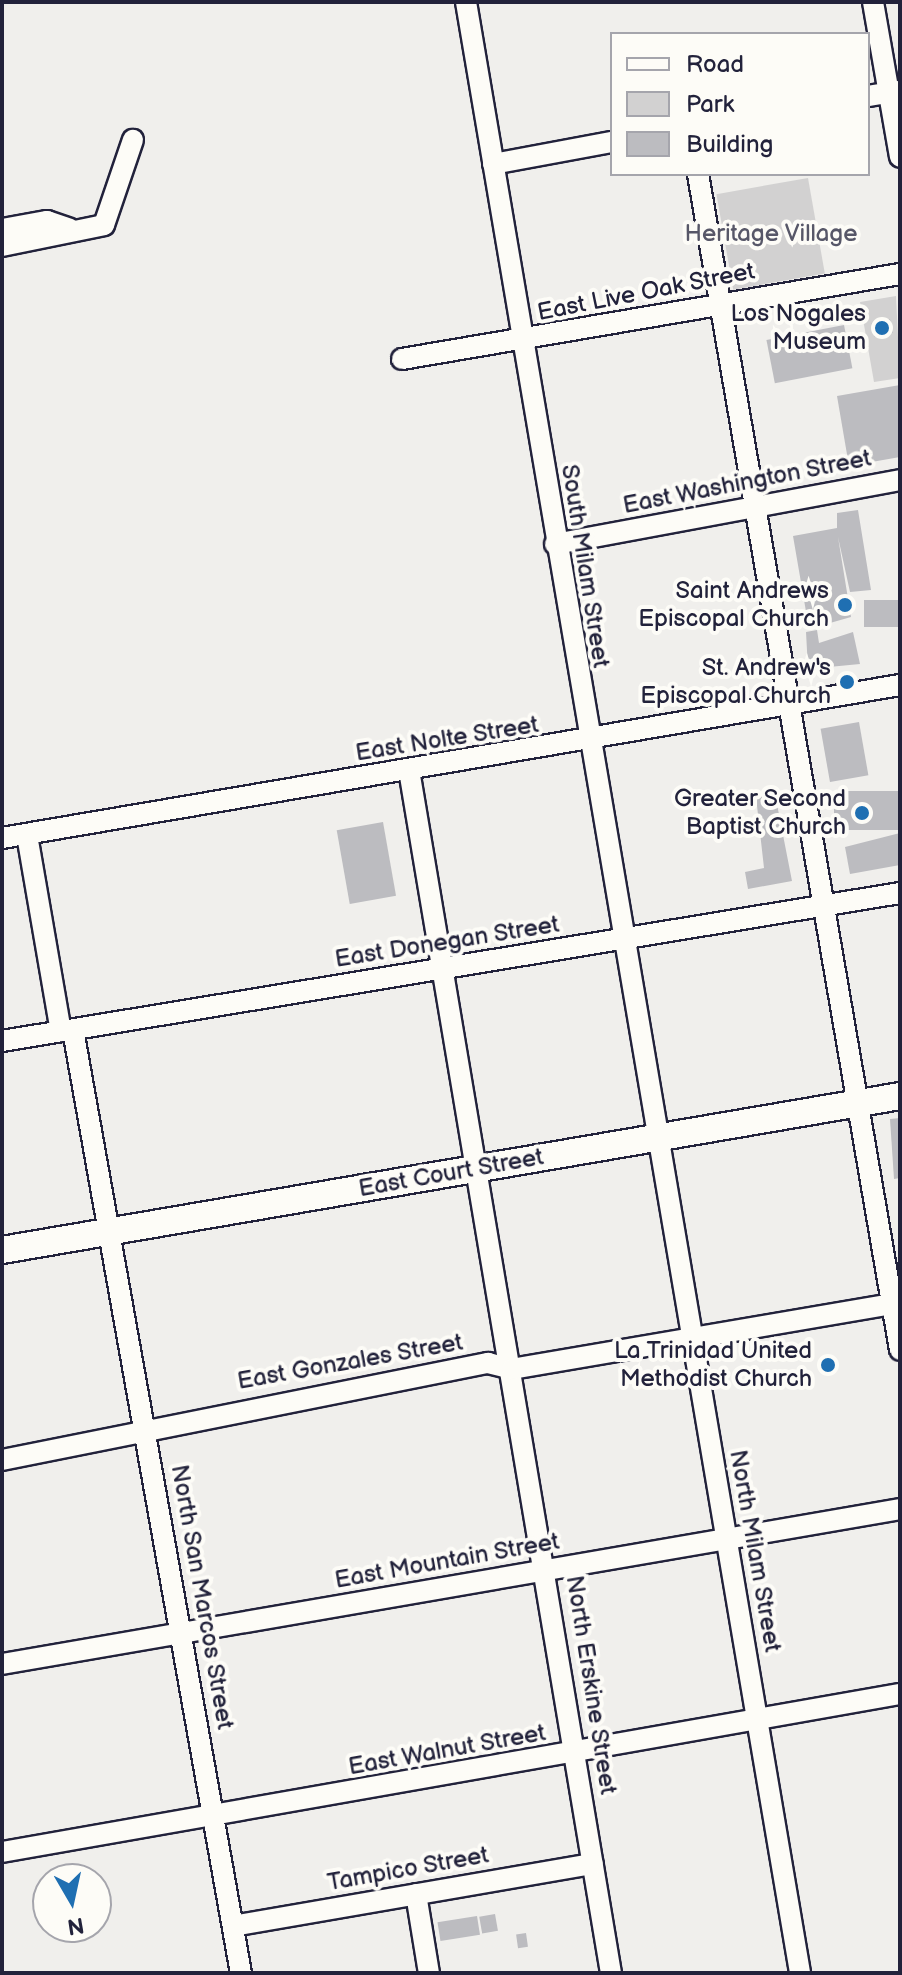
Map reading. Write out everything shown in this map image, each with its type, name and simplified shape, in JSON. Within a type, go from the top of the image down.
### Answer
[{"type":"main road","name":"East Court Street","points":[[2,1250],[900,1096]]},
{"type":"street","name":"South Milam Street","points":[[466,2],[656,1139]]},
{"type":"street","points":[[873,2],[885,93],[900,157]]},
{"type":"street","points":[[2,246],[70,229],[104,225],[114,211],[133,140]]},
{"type":"street","points":[[493,164],[610,142]]},
{"type":"street","points":[[698,176],[792,703],[856,1103],[896,1304],[900,1350]]},
{"type":"street","points":[[2,229],[47,221],[70,229]]},
{"type":"street","name":"East Live Oak Street","points":[[402,359],[522,342],[900,274]]},
{"type":"street","name":"East Washington Street","points":[[555,544],[900,480]]},
{"type":"street","name":"East Nolte Street","points":[[2,838],[588,743],[900,685]]},
{"type":"street","name":"North Erskine Street","points":[[409,770],[480,1168],[611,1973]]},
{"type":"street","name":"North San Marcos Street","points":[[27,835],[104,1232],[146,1426],[241,1973]]},
{"type":"street","name":"East Donegan Street","points":[[2,1041],[900,893]]},
{"type":"street","name":"North Milam Street","points":[[656,1139],[693,1338],[800,1973]]},
{"type":"street","name":"East Gonzales Street","points":[[2,1460],[119,1439],[146,1426],[488,1363],[512,1369],[896,1304]]},
{"type":"street","name":"East Mountain Street","points":[[2,1664],[900,1509]]},
{"type":"street","name":"East Walnut Street","points":[[2,1852],[214,1818],[900,1694]]},
{"type":"street","name":"Tampico Street","points":[[233,1926],[593,1864]]},
{"type":"street","points":[[416,1894],[429,1973]]},
{"type":"green space","name":"Heritage Village","points":[[808,178],[825,274],[733,290],[716,194]]},
{"type":"green space","name":"Heritage Village","points":[[896,296],[900,378],[874,382],[860,302]]},
{"type":"building","name":"Los Nogales Museum","points":[[890,319],[893,333],[874,337],[871,323]]},
{"type":"building","points":[[844,325],[852,368],[775,383],[766,340]]},
{"type":"building","points":[[900,385],[900,457],[849,466],[837,396]]},
{"type":"building","points":[[858,510],[871,590],[850,592],[838,537],[851,617],[809,629],[793,536],[837,528],[837,513]]},
{"type":"building","points":[[864,600],[900,600],[900,627],[864,627]]},
{"type":"building","points":[[817,630],[819,643],[853,632],[860,664],[808,669],[806,632]]},
{"type":"building","points":[[859,722],[868,775],[830,782],[821,729]]},
{"type":"building","name":"Greater Second Baptist Church","points":[[834,791],[900,791],[900,830],[834,830]]},
{"type":"building","points":[[775,794],[792,881],[748,889],[745,872],[764,868],[756,797]]},
{"type":"building","points":[[383,822],[396,896],[350,904],[337,830]]},
{"type":"building","points":[[900,833],[900,865],[850,874],[845,847]]},
{"type":"building","points":[[900,1118],[900,1178],[894,1179],[890,1119]]},
{"type":"building","points":[[495,1914],[498,1931],[482,1934],[479,1917]]},
{"type":"building","points":[[477,1916],[480,1935],[440,1941],[437,1922]]},
{"type":"building","points":[[526,1933],[528,1947],[518,1948],[516,1934]]},
{"type":"place","name":"Los Nogales Museum","points":[[882,328]]},
{"type":"place","name":"Saint Andrews Episcopal Church","points":[[845,605]]},
{"type":"place","name":"St. Andrew's Episcopal Church","points":[[847,682]]},
{"type":"place","name":"Greater Second Baptist Church","points":[[862,813]]},
{"type":"place","name":"La Trinidad United Methodist Church","points":[[828,1365]]}]
